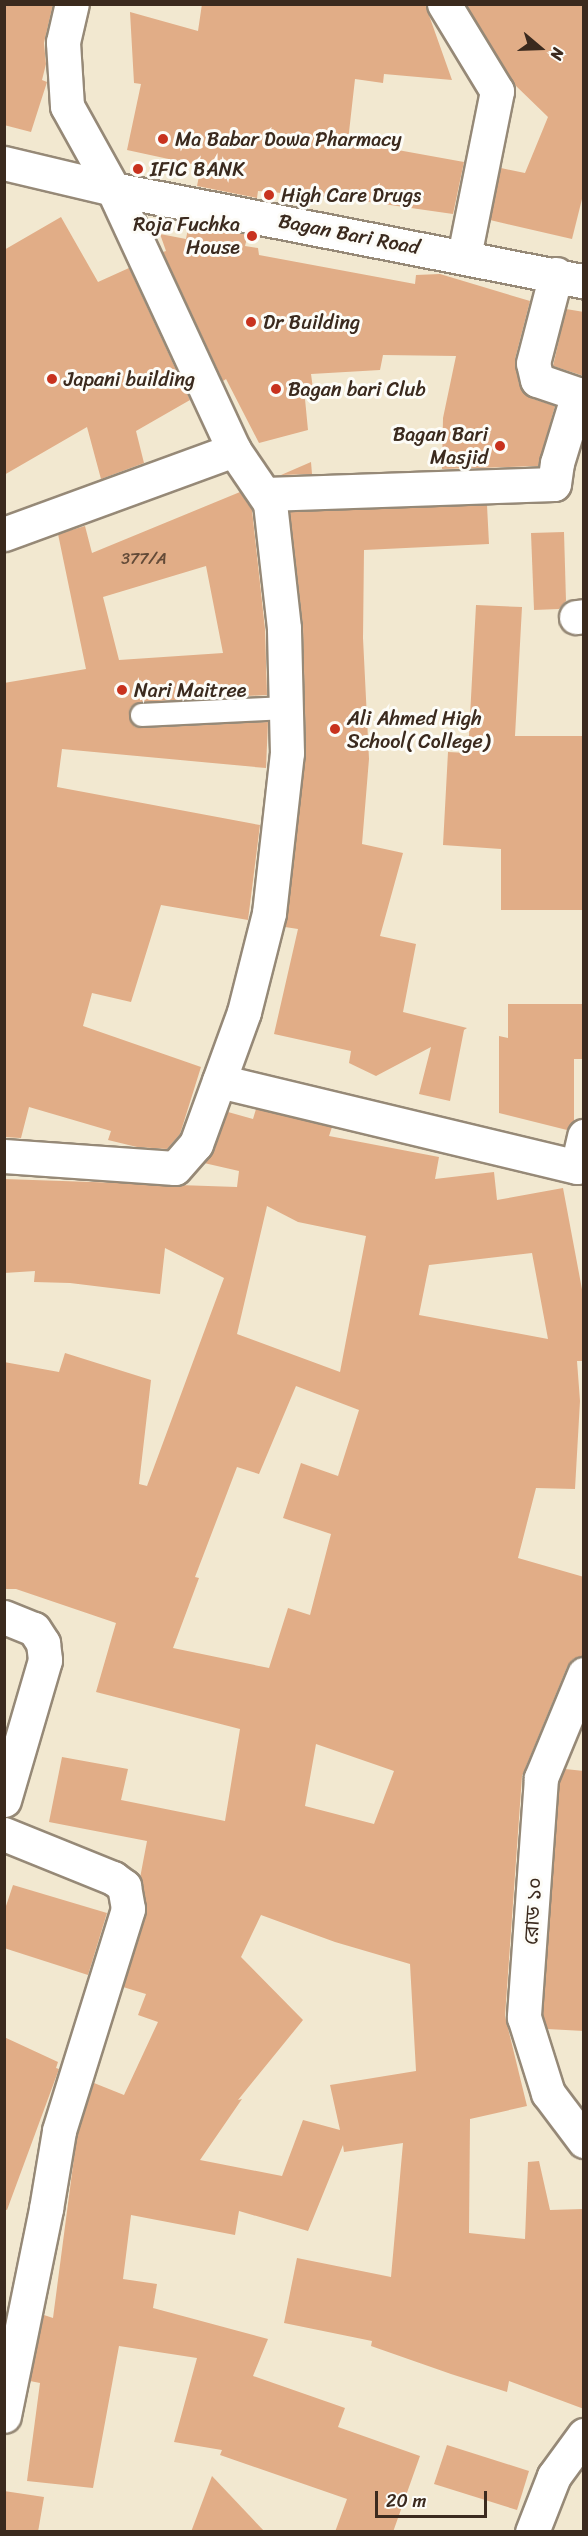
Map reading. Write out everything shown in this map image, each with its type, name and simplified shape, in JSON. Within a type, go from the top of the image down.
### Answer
[{"type":"street","points":[[4,1156],[175,1168],[196,1144],[244,1012],[269,913],[287,753],[284,628],[270,503],[234,450],[113,189],[67,105],[63,42],[72,4]]},
{"type":"street","points":[[444,4],[497,91],[464,256]]},
{"type":"street","name":"Bagan Bari Road","points":[[4,163],[113,189],[570,277]]},
{"type":"street","points":[[266,494],[554,484],[557,463],[578,394],[537,380],[532,363],[570,277]]},
{"type":"street","points":[[4,534],[234,450]]},
{"type":"street","points":[[219,1080],[576,1167],[584,1136]]},
{"type":"street","points":[[4,1617],[34,1629],[43,1643],[45,1660],[4,1800]]},
{"type":"street","name":"রোড ১০","points":[[584,1674],[541,1778],[524,2017],[548,2093],[584,2141]]},
{"type":"street","points":[[4,1834],[113,1878],[124,1886],[128,1910],[59,2131],[44,2220],[4,2416]]},
{"type":"street","points":[[532,2532],[554,2476],[584,2434]]},
{"type":"lane","points":[[142,715],[286,708]]},
{"type":"building","points":[[4,4],[53,4],[44,43],[46,64],[42,80],[47,82],[31,132],[4,125]]},
{"type":"building","points":[[202,4],[425,4],[452,80],[384,74],[383,83],[355,79],[348,141],[464,162],[453,214],[341,198],[258,191],[257,198],[197,186],[201,166],[127,150],[141,84],[134,83],[130,12],[198,31]]},
{"type":"building","points":[[466,4],[584,4],[584,191],[572,239],[490,220],[501,168],[525,173],[548,117],[514,84]]},
{"type":"building","points":[[61,217],[98,282],[129,268],[190,400],[136,431],[144,463],[101,479],[87,427],[4,475],[4,250]]},
{"type":"building","points":[[189,223],[248,234],[245,246],[258,248],[259,255],[415,284],[416,275],[440,274],[530,301],[515,359],[519,384],[530,398],[555,406],[538,466],[442,469],[443,418],[456,356],[383,355],[380,370],[311,374],[314,396],[305,399],[308,430],[259,443],[226,379],[223,381],[163,252],[166,251],[160,234],[186,239]]},
{"type":"building","points":[[566,309],[584,312],[584,376],[553,366]]},
{"type":"building","points":[[311,462],[312,474],[281,475]]},
{"type":"building","points":[[240,492],[252,510],[265,629],[267,695],[141,702],[130,708],[129,716],[135,727],[143,728],[268,722],[266,768],[62,749],[57,787],[260,825],[248,920],[161,905],[131,1002],[92,993],[83,1026],[201,1067],[180,1134],[167,1149],[137,1147],[108,1140],[111,1131],[29,1107],[21,1138],[4,1137],[4,683],[86,669],[58,534],[85,526],[92,553]],"holes":[[[206,566],[223,653],[119,660],[103,597]]]},
{"type":"building","points":[[487,505],[489,544],[364,550],[363,638],[369,759],[362,844],[403,853],[380,936],[416,944],[403,1012],[467,1028],[464,1030],[450,1101],[419,1094],[431,1047],[376,1076],[349,1063],[351,1051],[274,1034],[298,929],[285,927],[306,753],[303,627],[290,512]]},
{"type":"building","points":[[564,532],[566,601],[559,609],[534,610],[531,533]]},
{"type":"building","points":[[476,605],[522,607],[515,736],[584,736],[584,910],[501,910],[501,849],[443,845],[448,752],[468,753]]},
{"type":"building","points":[[508,1004],[583,1004],[583,1059],[574,1059],[574,1121],[567,1130],[499,1113],[499,1036],[508,1038]]},
{"type":"building","points":[[256,1109],[332,1127],[329,1136],[439,1157],[435,1179],[494,1172],[497,1200],[563,1188],[584,1300],[584,1361],[577,1361],[580,1401],[575,1489],[536,1488],[518,1558],[584,1577],[584,1656],[573,1659],[567,1667],[522,1776],[505,2016],[527,2106],[470,2119],[469,2233],[525,2239],[528,2162],[539,2161],[550,2210],[584,2209],[584,2409],[509,2381],[507,2392],[371,2346],[372,2341],[284,2323],[297,2258],[391,2277],[403,2143],[344,2152],[343,2145],[308,2231],[239,2211],[235,2235],[131,2215],[123,2279],[157,2284],[153,2308],[268,2339],[253,2376],[345,2408],[338,2427],[420,2456],[393,2532],[335,2532],[347,2499],[220,2455],[222,2450],[174,2442],[197,2358],[119,2346],[93,2488],[27,2481],[40,2383],[30,2381],[44,2315],[53,2318],[77,2135],[94,2083],[124,2095],[158,2022],[138,2015],[146,1994],[123,1987],[146,1914],[140,1878],[147,1841],[49,1822],[62,1757],[128,1769],[121,1800],[225,1821],[240,1729],[96,1692],[116,1623],[16,1589],[4,1589],[4,1362],[59,1372],[65,1353],[151,1380],[139,1484],[147,1486],[224,1278],[165,1248],[160,1294],[70,1283],[34,1282],[35,1271],[4,1273],[4,1179],[237,1187],[239,1171],[204,1163],[213,1151],[228,1112],[253,1119]],"holes":[[[267,1206],[298,1222],[366,1236],[340,1372],[237,1334]],[[532,1253],[548,1339],[419,1315],[429,1265]],[[296,1386],[359,1410],[338,1476],[301,1463],[283,1518],[331,1534],[310,1615],[288,1608],[269,1668],[173,1648],[199,1578],[195,1577],[237,1467],[259,1474]],[[316,1744],[394,1771],[374,1824],[305,1806]],[[261,1915],[335,1942],[410,1964],[416,2071],[330,2085],[340,2130],[303,2120],[282,2176],[200,2160],[242,2099],[238,2100],[303,2020],[241,1957]]]},
{"type":"building","points":[[565,1769],[584,1771],[584,2031],[547,2029],[543,2015],[559,1782]]},
{"type":"building","points":[[13,1885],[107,1913],[88,1975],[4,1948],[4,1912]]},
{"type":"building","points":[[4,2037],[58,2062],[56,2068],[59,2069],[7,2210],[4,2209]]},
{"type":"building","points":[[447,2445],[529,2471],[517,2510],[434,2484]]},
{"type":"building","points":[[212,2476],[265,2532],[191,2532]]},
{"type":"building","points":[[4,2491],[44,2497],[38,2532],[4,2532]]},
{"type":"place","name":"Ma Babar Dowa Pharmacy","points":[[163,139]]},
{"type":"place","name":"IFIC BANK","points":[[138,169]]},
{"type":"place","name":"High Care Drugs","points":[[269,195]]},
{"type":"place","name":"Roja Fuchka House","points":[[252,236]]},
{"type":"place","name":"Dr Building","points":[[251,322]]},
{"type":"place","name":"Japani building","points":[[52,379]]},
{"type":"place","name":"Bagan bari Club","points":[[276,389]]},
{"type":"place","name":"Bagan Bari Masjid","points":[[500,446]]},
{"type":"place","name":"Nari Maitree","points":[[122,690]]},
{"type":"place","name":"Ali Ahmed High School( College)","points":[[335,729]]}]
